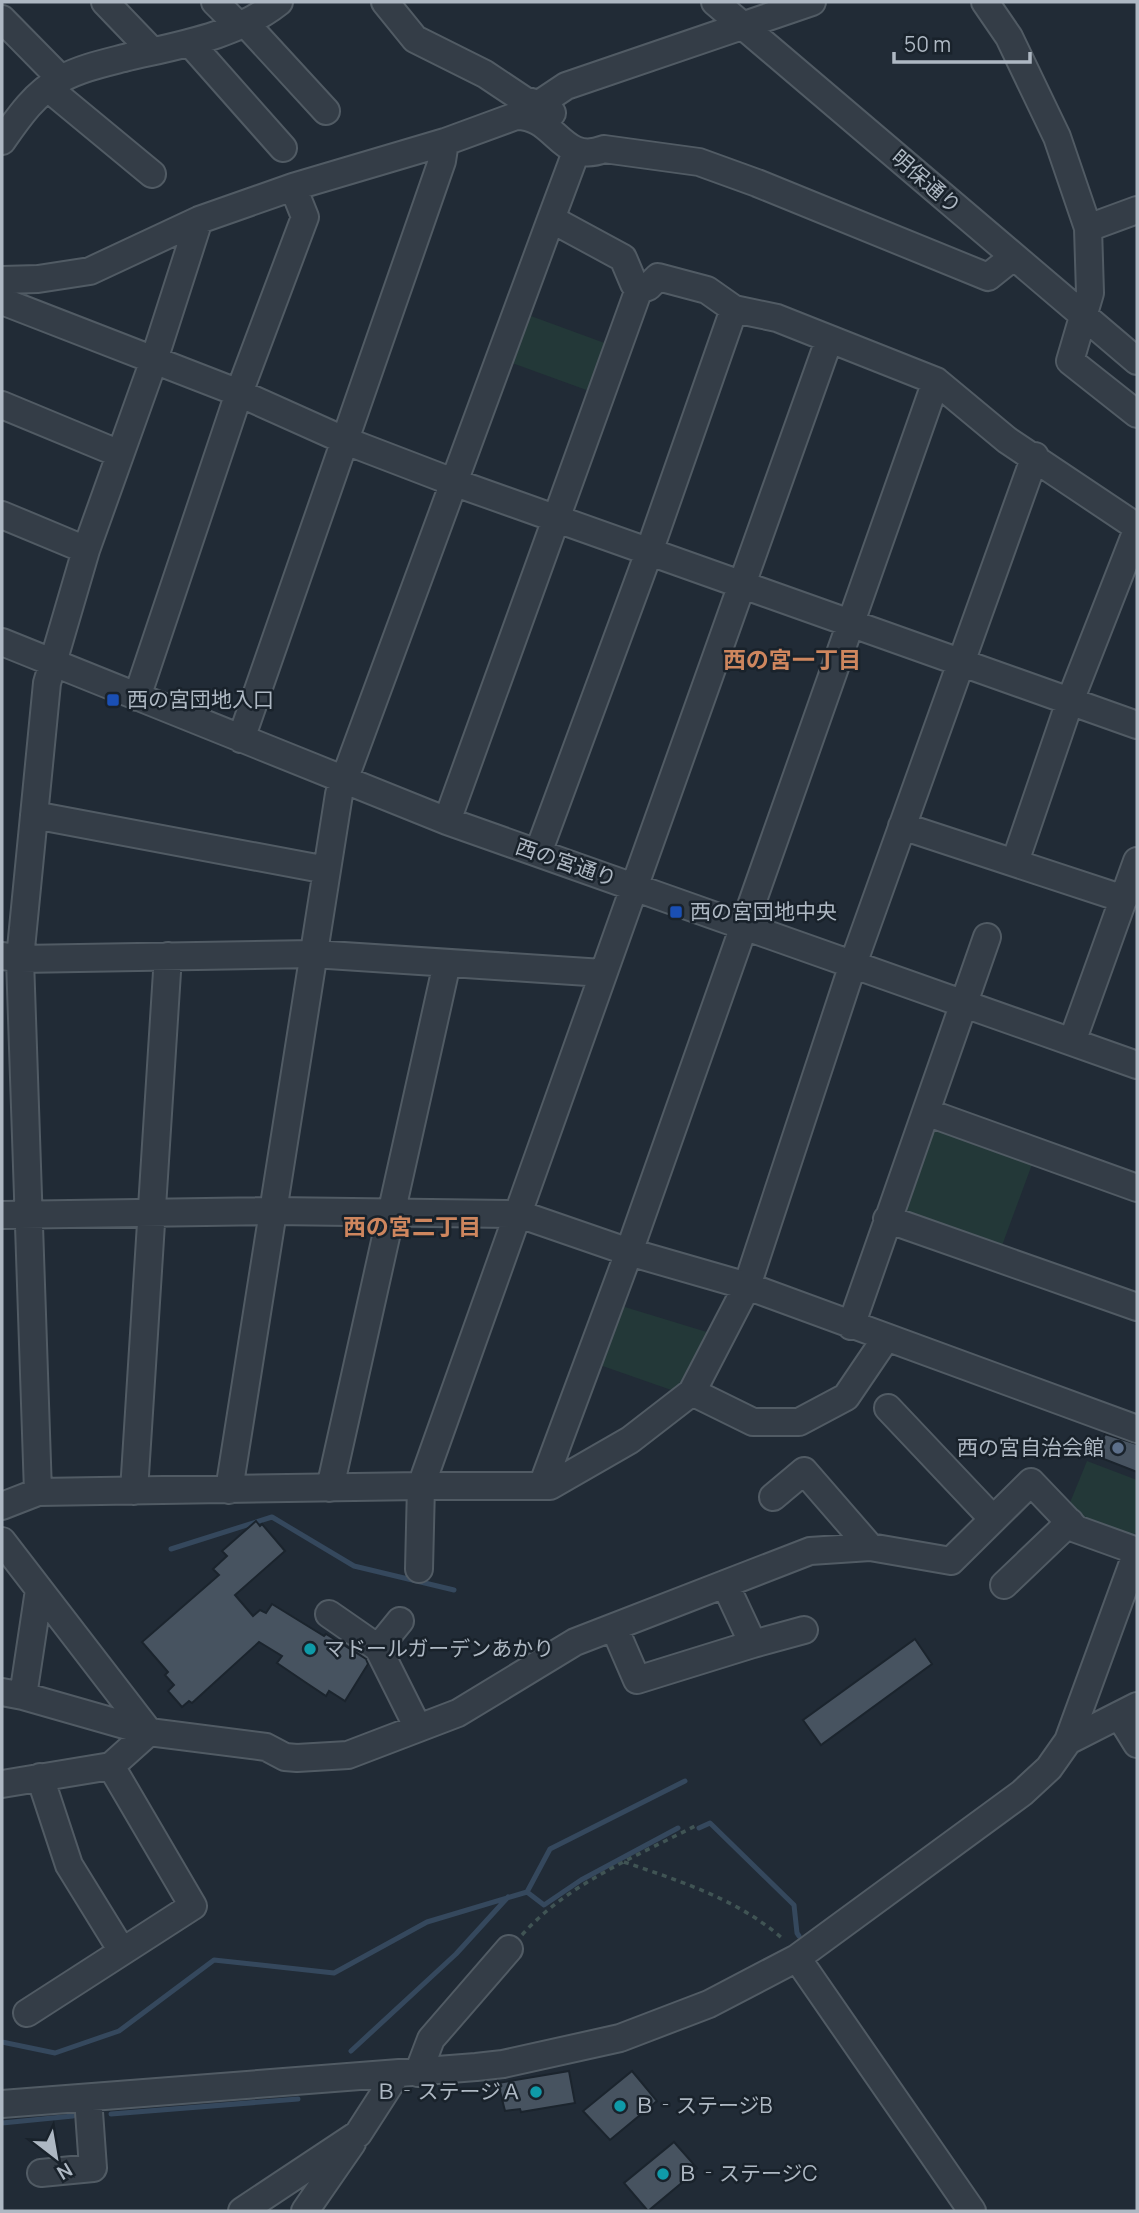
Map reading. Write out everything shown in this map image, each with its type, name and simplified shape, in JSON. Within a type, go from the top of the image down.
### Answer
[{"type":"street","points":[[105,2],[152,51]]},
{"type":"street","points":[[215,2],[242,25],[326,111]]},
{"type":"street","points":[[2,141],[22,111],[55,83],[99,64],[190,43],[242,25],[279,2]]},
{"type":"street","points":[[385,2],[415,40],[485,74],[524,100],[539,104],[604,149]]},
{"type":"street","name":"明保通り","points":[[715,2],[1137,361]]},
{"type":"street","points":[[539,104],[566,86],[813,2]]},
{"type":"street","points":[[985,2],[1009,37],[1057,137],[1088,228],[1090,293],[1070,361],[1137,414]]},
{"type":"street","points":[[2,19],[55,83],[152,174]]},
{"type":"street","points":[[190,43],[283,148]]},
{"type":"street","points":[[2,280],[38,279],[90,271],[199,220],[293,187],[526,116],[536,119],[576,152],[604,149],[699,162],[988,277],[1013,257]]},
{"type":"street","points":[[241,739],[442,161],[445,142]]},
{"type":"street","points":[[229,1490],[339,794],[576,152]]},
{"type":"street","points":[[137,697],[239,393],[304,217],[293,187]]},
{"type":"street","points":[[1088,228],[1137,210]]},
{"type":"street","points":[[551,219],[623,258],[634,284],[639,289]]},
{"type":"street","points":[[38,1492],[28,1214],[11,958],[34,815],[51,663],[86,550],[154,360],[199,220]]},
{"type":"street","points":[[639,289],[648,286],[658,277],[707,290],[734,309],[777,318],[936,381],[1007,440],[1035,456],[1137,528],[1070,701],[1015,862]]},
{"type":"street","points":[[447,821],[639,289]]},
{"type":"street","points":[[2,301],[239,393],[346,441],[453,482],[1137,725]]},
{"type":"street","points":[[538,853],[649,552],[734,309]]},
{"type":"street","points":[[419,1569],[421,1486],[829,340]]},
{"type":"street","points":[[542,1486],[629,1252],[936,381]]},
{"type":"street","points":[[2,405],[120,454]]},
{"type":"street","points":[[2,1506],[38,1492],[550,1486],[630,1440],[692,1392],[747,1286],[853,964],[1035,456]]},
{"type":"street","points":[[2,515],[86,550]]},
{"type":"street","name":"西の宮通り","points":[[2,642],[447,821],[1137,1065]]},
{"type":"street","points":[[34,815],[327,870]]},
{"type":"street","points":[[902,826],[1124,899]]},
{"type":"street","points":[[1072,1042],[1137,861]]},
{"type":"street","points":[[850,1326],[987,937]]},
{"type":"street","points":[[11,958],[313,954],[603,972]]},
{"type":"street","points":[[134,1491],[168,957]]},
{"type":"street","points":[[330,1488],[447,963]]},
{"type":"street","points":[[926,1112],[1137,1188]]},
{"type":"street","points":[[2,1215],[273,1212],[519,1214],[629,1252],[747,1286],[1137,1429]]},
{"type":"street","points":[[887,1219],[1137,1307]]},
{"type":"street","points":[[692,1392],[753,1422],[799,1422],[846,1396],[886,1338]]},
{"type":"street","points":[[888,1408],[993,1519]]},
{"type":"street","points":[[772,1497],[804,1471],[870,1547]]},
{"type":"street","points":[[2,2104],[407,2074],[503,2064],[620,2038],[709,2004],[797,1958],[1022,1793],[1049,1768],[1068,1741],[1137,1552],[1076,1529],[1031,1482],[951,1561],[870,1547],[810,1551],[575,1642],[458,1713],[348,1755],[297,1758],[285,1756],[266,1746],[149,1732],[13,1694],[39,1590]]},
{"type":"street","points":[[1003,1585],[1070,1522]]},
{"type":"street","points":[[2,1541],[149,1732]]},
{"type":"street","points":[[725,1584],[752,1644]]},
{"type":"street","points":[[329,1614],[378,1648],[418,1728]]},
{"type":"street","points":[[378,1648],[400,1621]]},
{"type":"street","points":[[614,1627],[637,1680],[804,1630]]},
{"type":"street","points":[[1068,1741],[1128,1710],[1137,1744]]},
{"type":"street","points":[[2,1784],[111,1766],[149,1732]]},
{"type":"street","points":[[27,2013],[193,1906],[111,1766]]},
{"type":"street","points":[[40,1777],[69,1865],[122,1951]]},
{"type":"street","points":[[305,2211],[358,2134],[407,2074],[431,2039],[509,1949]]},
{"type":"street","points":[[797,1958],[972,2211]]},
{"type":"street","points":[[41,2173],[93,2168],[89,2098]]},
{"type":"street","points":[[242,2211],[358,2134]]},
{"type":"path","points":[[509,1949],[533,1923],[564,1897],[624,1862],[695,1826]]},
{"type":"path","points":[[624,1862],[675,1880],[748,1913],[787,1943],[797,1958]]},
{"type":"green space","points":[[520,312],[610,345],[592,392],[504,360]]},
{"type":"green space","points":[[928,1126],[1034,1159],[1000,1251],[904,1219],[896,1207]]},
{"type":"green space","points":[[615,1304],[710,1333],[677,1392],[594,1363]]},
{"type":"green space","points":[[1087,1461],[1137,1480],[1136,1533],[1127,1537],[1080,1521],[1069,1505]]},
{"type":"building","name":"西の宮自治会館","points":[[1105,1434],[1137,1444],[1137,1472],[1096,1456]]},
{"type":"building","points":[[256,1521],[260,1526],[262,1524],[285,1551],[235,1595],[253,1616],[260,1610],[266,1613],[272,1604],[366,1659],[368,1664],[345,1701],[329,1691],[326,1696],[277,1663],[282,1656],[259,1642],[192,1703],[189,1701],[182,1707],[168,1691],[174,1685],[165,1675],[168,1672],[142,1642],[219,1575],[213,1569],[227,1556],[222,1551]]},
{"type":"building","points":[[915,1639],[932,1664],[821,1745],[803,1720]]},
{"type":"building","name":"Ｂ‐ステージＡ","points":[[569,2071],[575,2103],[521,2112],[520,2109],[505,2111],[498,2083]]},
{"type":"building","name":"Ｂ‐ステージB","points":[[632,2071],[657,2101],[610,2140],[583,2111]]},
{"type":"building","name":"Ｂ‐ステージC","points":[[674,2142],[697,2168],[648,2211],[624,2183]]},
{"type":"waterway","points":[[171,1549],[272,1517],[354,1566],[454,1590]]},
{"type":"waterway","points":[[2,2042],[55,2053],[119,2031],[214,1960],[334,1973],[427,1922],[527,1892],[550,1849],[685,1781]]},
{"type":"waterway","points":[[699,1828],[710,1823],[794,1905],[799,1936]]},
{"type":"waterway","points":[[527,1892],[544,1905],[581,1880],[678,1828]]},
{"type":"waterway","points":[[351,2051],[456,1954],[508,1897]]},
{"type":"waterway","points":[[111,2114],[298,2099]]},
{"type":"waterway","points":[[2,2123],[73,2116]]},
{"type":"place","name":"西の宮団地入口","points":[[113,700]]},
{"type":"place","name":"西の宮団地中央","points":[[676,912]]},
{"type":"place","name":"西の宮自治会館","points":[[1118,1448]]},
{"type":"place","name":"マドールガーデンあかり","points":[[310,1649]]},
{"type":"place","name":"Ｂ‐ステージＡ","points":[[536,2092]]},
{"type":"place","name":"Ｂ‐ステージB","points":[[620,2106]]},
{"type":"place","name":"Ｂ‐ステージC","points":[[663,2174]]},
{"type":"district","name":"西の宮一丁目","points":[[792,660]]},
{"type":"district","name":"西の宮二丁目","points":[[412,1227]]}]
